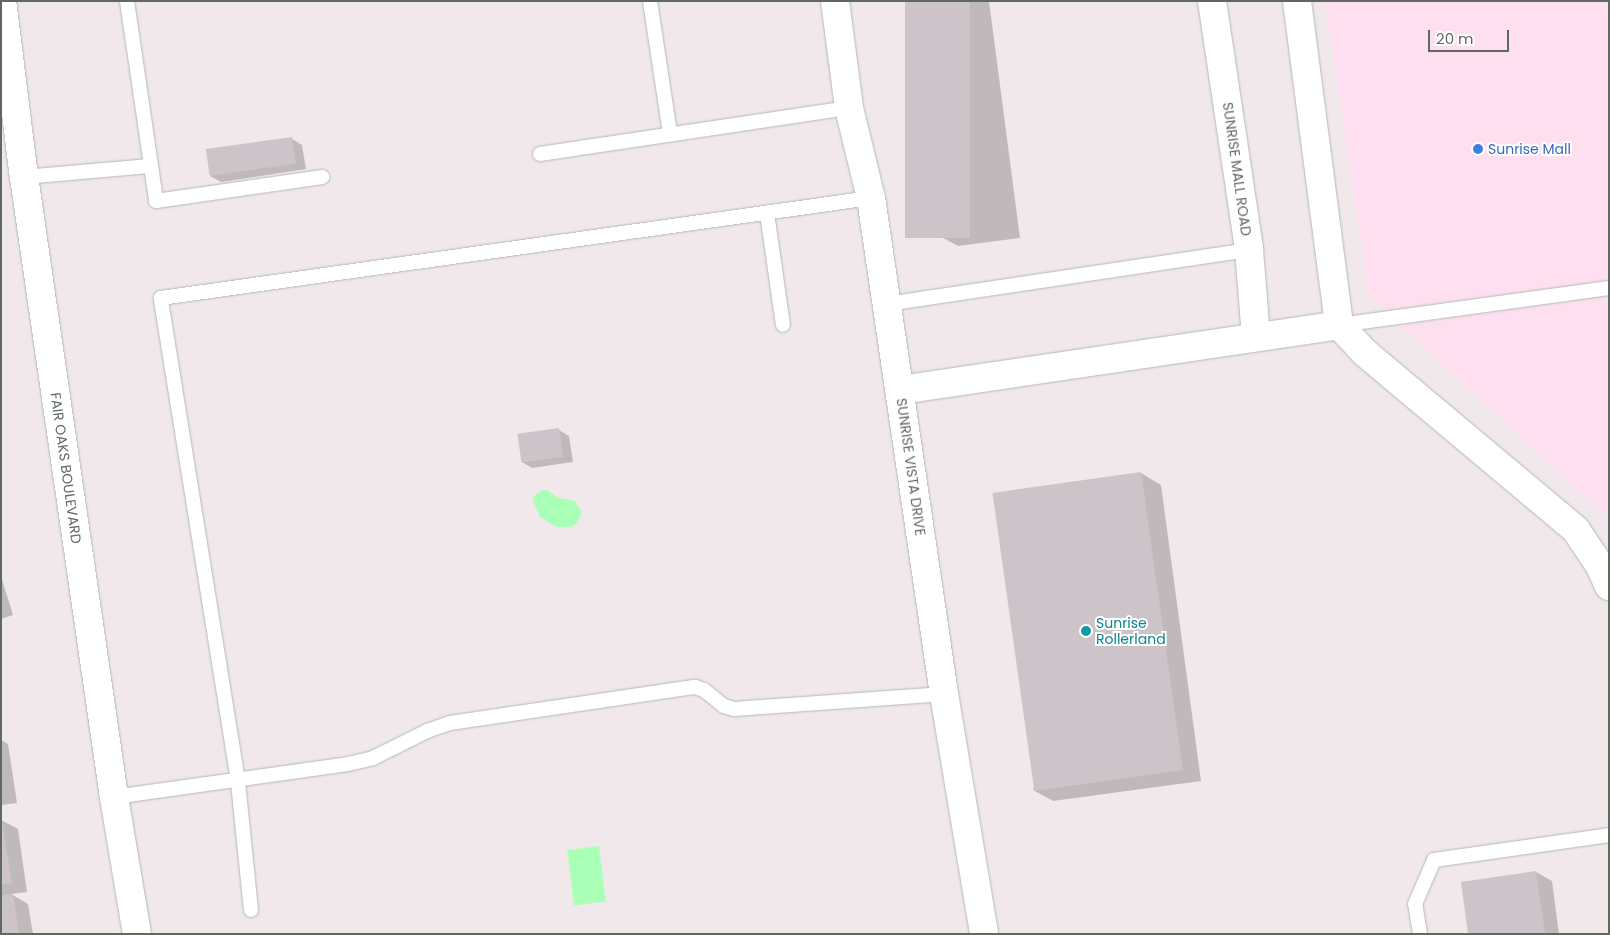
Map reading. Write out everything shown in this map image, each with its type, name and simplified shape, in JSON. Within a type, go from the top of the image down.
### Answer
[{"type":"street","name":"FAIR OAKS BOULEVARD","points":[[2,1],[24,177],[114,797],[138,934]]},
{"type":"street","name":"SUNRISE VISTA DRIVE","points":[[835,1],[849,108],[871,198],[944,694],[984,934]]},
{"type":"street","name":"SUNRISE MALL ROAD","points":[[1212,1],[1249,250],[1256,337]]},
{"type":"street","points":[[1297,1],[1339,324],[1364,352],[1576,530],[1600,566],[1609,586]]},
{"type":"street","points":[[900,390],[1339,324]]},
{"type":"lane","points":[[127,1],[156,201],[322,177]]},
{"type":"lane","points":[[650,1],[670,134]]},
{"type":"lane","points":[[540,154],[849,108]]},
{"type":"lane","points":[[24,177],[150,166]]},
{"type":"lane","points":[[250,910],[238,780],[161,298],[871,198]]},
{"type":"lane","points":[[767,213],[783,324]]},
{"type":"lane","points":[[887,304],[1249,250]]},
{"type":"lane","points":[[1339,324],[1609,288]]},
{"type":"lane","points":[[114,797],[348,764],[372,758],[426,731],[450,723],[694,687],[704,690],[724,706],[734,709],[944,694]]},
{"type":"lane","points":[[1420,934],[1415,904],[1434,860],[1609,835]]},
{"type":"shaded area","name":"Sunrise Mall","points":[[1325,1],[1609,1],[1609,519],[1369,296]]},
{"type":"shaded area","points":[[542,490],[547,490],[558,498],[575,501],[582,512],[577,523],[571,527],[557,527],[540,517],[533,501],[534,496]]},
{"type":"shaded area","points":[[599,846],[606,902],[574,905],[567,850]]},
{"type":"building","points":[[905,1],[970,1],[970,238],[905,238]]},
{"type":"building","points":[[292,137],[296,164],[210,176],[206,149]]},
{"type":"building","points":[[559,428],[563,457],[521,463],[517,434]]},
{"type":"building","name":"Sunrise Rollerland","points":[[1141,472],[1183,770],[1034,791],[992,493]]},
{"type":"building","points":[[1,816],[12,883],[1,885]]},
{"type":"building","points":[[1536,871],[1545,934],[1468,934],[1461,882]]},
{"type":"building","points":[[13,894],[19,934],[1,934],[1,895]]},
{"type":"place","name":"Sunrise Mall","points":[[1478,149]]},
{"type":"place","name":"Sunrise Rollerland","points":[[1086,631]]}]
